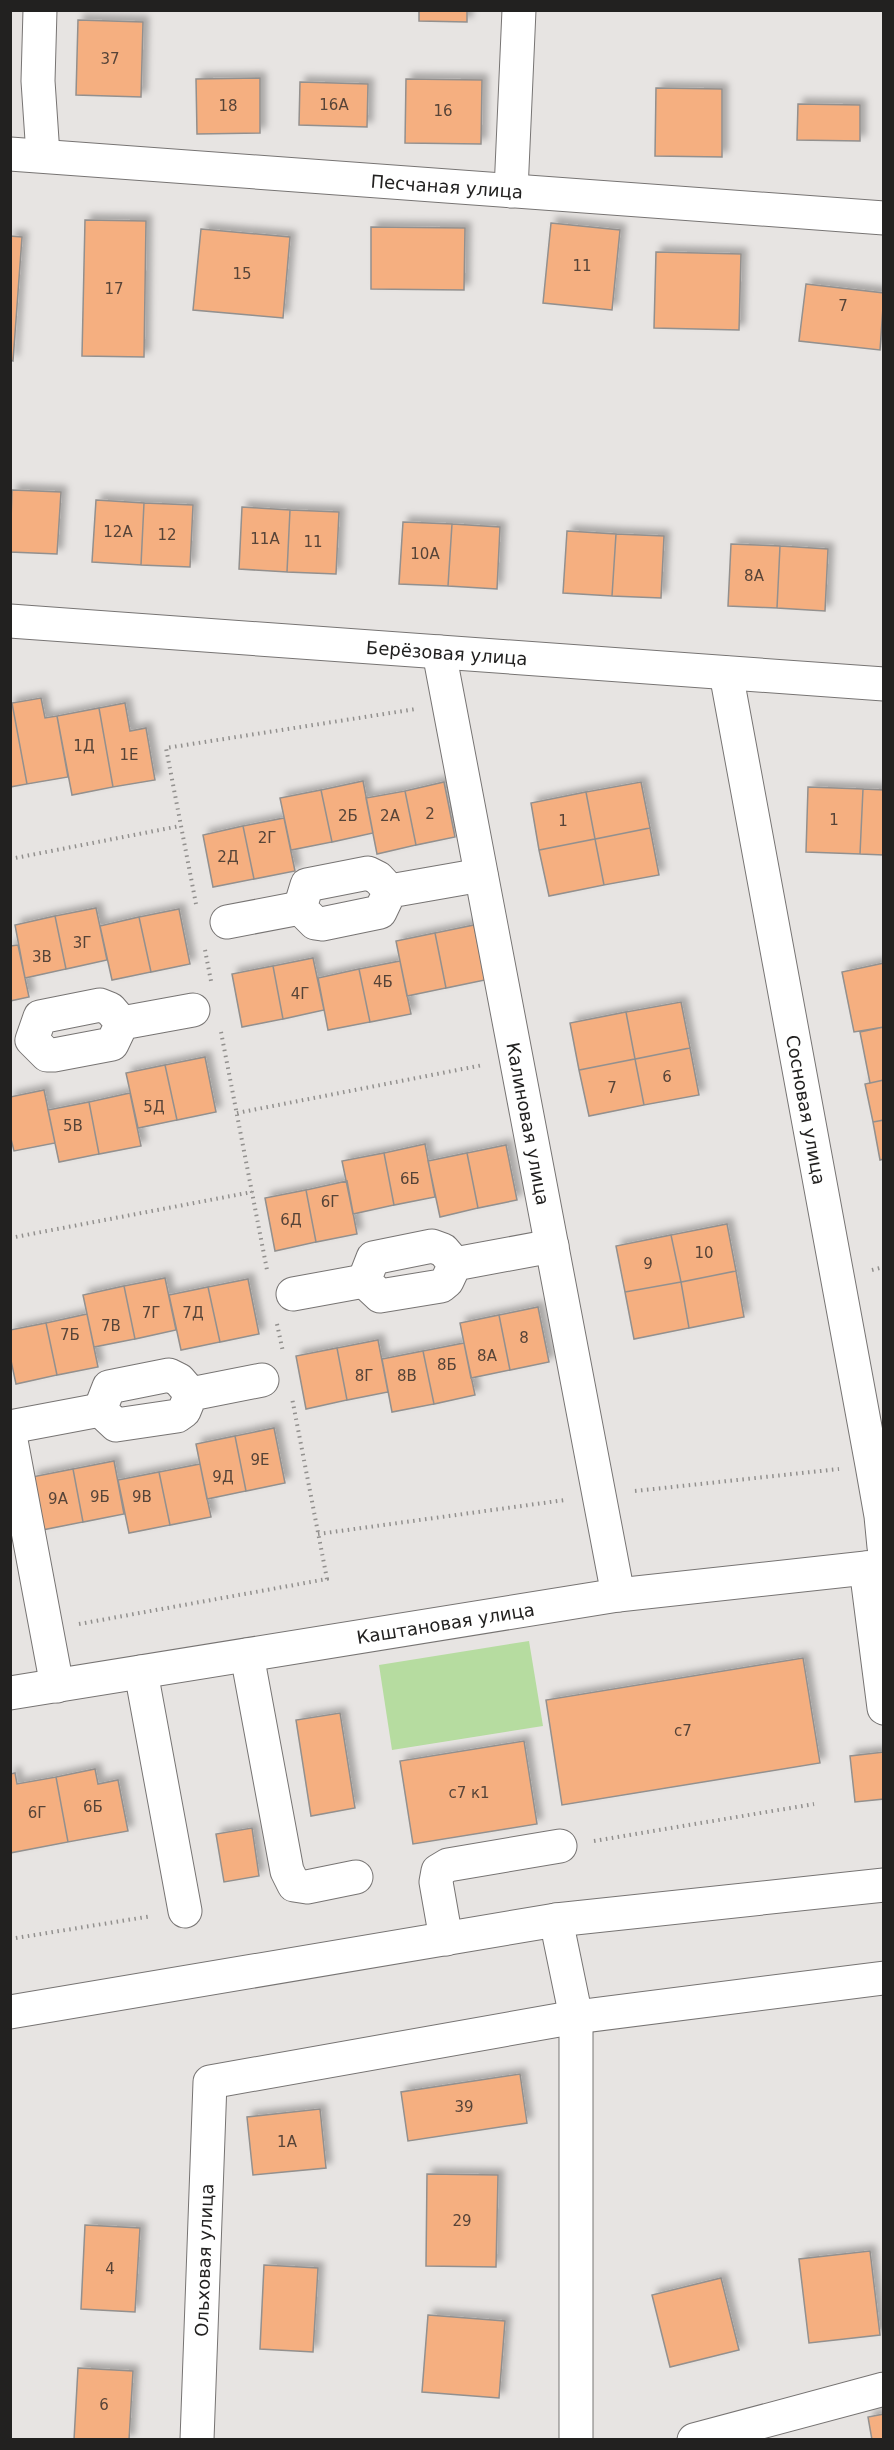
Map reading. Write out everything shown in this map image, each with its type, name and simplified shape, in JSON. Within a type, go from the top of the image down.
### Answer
[{"type":"street","points":[[40,10],[38,81],[43,155]]},
{"type":"street","points":[[511,191],[519,10]]},
{"type":"street","name":"Песчаная улица","points":[[10,154],[884,218]]},
{"type":"street","name":"Берёзовая улица","points":[[10,621],[884,684]]},
{"type":"street","name":"Калиновая улица","points":[[439,652],[618,1595]]},
{"type":"street","name":"Сосновая улица","points":[[726,673],[876,1485],[884,1708]]},
{"type":"street","points":[[213,918],[300,908],[308,885],[334,879],[373,874],[390,891],[481,875]]},
{"type":"street","points":[[21,1042],[40,1017],[100,1005],[110,1009],[122,1023],[193,1010]]},
{"type":"street","points":[[279,1297],[364,1281],[373,1258],[432,1246],[443,1250],[454,1264],[552,1246]]},
{"type":"street","points":[[10,1427],[100,1410],[109,1387],[158,1377],[174,1376],[191,1394],[276,1384]]},
{"type":"street","points":[[10,1435],[57,1686]]},
{"type":"street","name":"Каштановая улица","points":[[10,1694],[618,1595],[878,1560]]},
{"type":"street","points":[[247,1655],[287,1871],[294,1885],[307,1887],[356,1877]]},
{"type":"street","points":[[141,1672],[185,1911]]},
{"type":"street","points":[[446,1939],[436,1882],[438,1871],[448,1865],[560,1846]]},
{"type":"street","points":[[10,2012],[556,1920],[884,1885]]},
{"type":"street","points":[[556,1920],[576,2017],[576,2439]]},
{"type":"street","points":[[576,2017],[884,1978]]},
{"type":"street","name":"Ольховая улица","points":[[197,2439],[210,2082],[576,2017]]},
{"type":"street","points":[[694,2439],[884,2389]]},
{"type":"path","points":[[213,918],[180,826],[166,748],[449,704]]},
{"type":"path","points":[[10,859],[180,826]]},
{"type":"path","points":[[205,949],[211,983]]},
{"type":"path","points":[[220,1028],[252,1191],[279,1297],[283,1354]]},
{"type":"path","points":[[237,1113],[516,1059]]},
{"type":"path","points":[[10,1238],[252,1191]]},
{"type":"path","points":[[47,1629],[327,1579],[276,1384]]},
{"type":"path","points":[[560,1846],[814,1803]]},
{"type":"path","points":[[10,1939],[185,1911]]},
{"type":"green space","points":[[529,1641],[543,1726],[392,1750],[379,1665]]},
{"type":"building","points":[[419,10],[467,10],[467,22],[419,21]]},
{"type":"building","points":[[78,20],[143,22],[141,97],[76,95]]},
{"type":"building","points":[[260,78],[260,133],[197,134],[196,79]]},
{"type":"building","points":[[406,79],[482,80],[481,144],[405,143]]},
{"type":"building","points":[[300,82],[368,84],[367,127],[299,125]]},
{"type":"building","points":[[656,88],[722,89],[722,157],[655,156]]},
{"type":"building","points":[[798,104],[860,105],[860,141],[797,140]]},
{"type":"building","points":[[85,220],[146,221],[144,357],[82,356]]},
{"type":"building","points":[[551,223],[620,230],[612,310],[543,303]]},
{"type":"building","points":[[371,227],[465,228],[464,290],[371,289]]},
{"type":"building","points":[[201,229],[290,237],[283,318],[193,310]]},
{"type":"building","points":[[10,236],[22,237],[13,361],[10,360]]},
{"type":"building","points":[[656,252],[741,254],[739,330],[654,328]]},
{"type":"building","points":[[806,284],[884,293],[880,350],[799,341]]},
{"type":"building","points":[[12,490],[61,492],[57,554],[10,552]]},
{"type":"building","points":[[96,500],[144,503],[141,565],[92,562]]},
{"type":"building","points":[[144,503],[193,505],[190,567],[141,565]]},
{"type":"building","points":[[242,507],[290,510],[287,572],[239,569]]},
{"type":"building","points":[[290,510],[339,512],[336,574],[287,572]]},
{"type":"building","points":[[403,522],[452,524],[448,586],[399,584]]},
{"type":"building","points":[[452,524],[500,527],[497,589],[448,586]]},
{"type":"building","points":[[567,531],[616,534],[612,596],[563,593]]},
{"type":"building","points":[[616,534],[664,536],[661,598],[612,596]]},
{"type":"building","points":[[731,544],[780,546],[777,608],[728,606]]},
{"type":"building","points":[[780,546],[828,549],[825,611],[777,608]]},
{"type":"building","points":[[41,698],[45,718],[57,716],[68,777],[27,784],[12,703]]},
{"type":"building","points":[[12,703],[27,784],[10,787],[10,704]]},
{"type":"building","points":[[125,703],[130,731],[146,728],[155,780],[113,787],[99,708]]},
{"type":"building","points":[[99,708],[113,787],[72,795],[57,716]]},
{"type":"building","points":[[363,781],[373,833],[332,842],[321,790]]},
{"type":"building","points":[[444,782],[455,837],[416,845],[405,791]]},
{"type":"building","points":[[641,782],[650,828],[595,839],[586,792]]},
{"type":"building","points":[[808,787],[863,789],[860,854],[806,852]]},
{"type":"building","points":[[863,789],[884,790],[884,855],[860,854]]},
{"type":"building","points":[[321,790],[332,842],[291,850],[280,798]]},
{"type":"building","points":[[405,791],[416,845],[377,854],[366,798]]},
{"type":"building","points":[[586,792],[595,839],[539,850],[531,803]]},
{"type":"building","points":[[284,818],[295,871],[254,879],[243,826]]},
{"type":"building","points":[[243,826],[254,879],[213,887],[203,835]]},
{"type":"building","points":[[650,828],[659,875],[604,885],[595,839]]},
{"type":"building","points":[[595,839],[604,885],[549,896],[539,850]]},
{"type":"building","points":[[96,908],[107,960],[66,969],[55,916]]},
{"type":"building","points":[[179,909],[190,964],[151,972],[139,917]]},
{"type":"building","points":[[55,916],[66,969],[25,978],[15,925]]},
{"type":"building","points":[[139,917],[151,972],[112,980],[100,926]]},
{"type":"building","points":[[474,925],[485,980],[446,988],[435,933]]},
{"type":"building","points":[[435,933],[446,988],[407,996],[396,941]]},
{"type":"building","points":[[18,945],[29,997],[10,1001],[10,946]]},
{"type":"building","points":[[313,958],[324,1010],[283,1019],[273,966]]},
{"type":"building","points":[[400,961],[411,1014],[370,1022],[359,969]]},
{"type":"building","points":[[884,963],[884,1027],[854,1032],[842,972]]},
{"type":"building","points":[[273,966],[283,1019],[242,1027],[232,974]]},
{"type":"building","points":[[359,969],[370,1022],[328,1030],[318,978]]},
{"type":"building","points":[[681,1002],[690,1048],[635,1059],[626,1012]]},
{"type":"building","points":[[626,1012],[635,1059],[579,1070],[570,1023]]},
{"type":"building","points":[[884,1027],[884,1080],[870,1083],[860,1032]]},
{"type":"building","points":[[690,1048],[699,1095],[644,1105],[635,1059]]},
{"type":"building","points":[[205,1057],[216,1112],[177,1120],[165,1065]]},
{"type":"building","points":[[635,1059],[644,1105],[589,1116],[579,1070]]},
{"type":"building","points":[[165,1065],[177,1120],[138,1128],[126,1073]]},
{"type":"building","points":[[884,1080],[884,1120],[873,1122],[865,1084]]},
{"type":"building","points":[[44,1090],[55,1143],[14,1151],[10,1135],[10,1097]]},
{"type":"building","points":[[130,1093],[141,1146],[99,1154],[89,1102]]},
{"type":"building","points":[[89,1102],[99,1154],[59,1162],[48,1110]]},
{"type":"building","points":[[884,1120],[884,1159],[880,1160],[873,1122]]},
{"type":"building","points":[[425,1144],[435,1197],[394,1205],[384,1153]]},
{"type":"building","points":[[506,1145],[517,1200],[478,1208],[467,1153]]},
{"type":"building","points":[[384,1153],[394,1205],[353,1214],[342,1161]]},
{"type":"building","points":[[467,1153],[478,1208],[440,1217],[428,1161]]},
{"type":"building","points":[[347,1181],[357,1234],[316,1242],[306,1190]]},
{"type":"building","points":[[306,1190],[316,1242],[275,1251],[265,1198]]},
{"type":"building","points":[[727,1224],[736,1271],[681,1282],[671,1235]]},
{"type":"building","points":[[671,1235],[681,1282],[625,1292],[616,1246]]},
{"type":"building","points":[[736,1271],[744,1317],[689,1328],[681,1282]]},
{"type":"building","points":[[165,1278],[176,1330],[135,1339],[124,1286]]},
{"type":"building","points":[[248,1279],[259,1334],[220,1342],[208,1287]]},
{"type":"building","points":[[681,1282],[689,1328],[634,1339],[625,1292]]},
{"type":"building","points":[[124,1286],[135,1339],[94,1347],[83,1295]]},
{"type":"building","points":[[208,1287],[220,1342],[181,1350],[169,1295]]},
{"type":"building","points":[[538,1307],[549,1362],[510,1370],[499,1315]]},
{"type":"building","points":[[87,1314],[98,1367],[57,1375],[46,1323]]},
{"type":"building","points":[[499,1315],[510,1370],[471,1378],[460,1323]]},
{"type":"building","points":[[46,1323],[57,1375],[16,1384],[10,1356],[10,1330]]},
{"type":"building","points":[[378,1340],[388,1392],[347,1400],[337,1348]]},
{"type":"building","points":[[464,1343],[475,1395],[434,1404],[423,1351]]},
{"type":"building","points":[[337,1348],[347,1400],[306,1409],[296,1356]]},
{"type":"building","points":[[423,1351],[434,1404],[392,1412],[382,1359]]},
{"type":"building","points":[[274,1428],[285,1483],[246,1491],[235,1436]]},
{"type":"building","points":[[235,1436],[246,1491],[207,1499],[196,1444]]},
{"type":"building","points":[[114,1461],[124,1514],[83,1522],[73,1469]]},
{"type":"building","points":[[200,1464],[211,1517],[170,1525],[159,1472]]},
{"type":"building","points":[[73,1469],[83,1522],[42,1530],[32,1477]]},
{"type":"building","points":[[159,1472],[170,1525],[129,1533],[118,1480]]},
{"type":"building","points":[[803,1658],[820,1763],[562,1805],[546,1700]]},
{"type":"building","points":[[340,1713],[355,1808],[311,1816],[296,1720]]},
{"type":"building","points":[[524,1741],[537,1824],[413,1844],[400,1761]]},
{"type":"building","points":[[884,1752],[884,1799],[855,1802],[850,1756]]},
{"type":"building","points":[[95,1769],[98,1784],[118,1780],[128,1831],[68,1842],[56,1777]]},
{"type":"building","points":[[15,1773],[17,1784],[56,1777],[68,1842],[10,1853],[10,1774]]},
{"type":"building","points":[[252,1828],[259,1876],[224,1882],[216,1834]]},
{"type":"building","points":[[520,2074],[527,2123],[408,2141],[401,2092]]},
{"type":"building","points":[[320,2109],[326,2168],[253,2175],[247,2117]]},
{"type":"building","points":[[427,2174],[498,2175],[496,2267],[426,2266]]},
{"type":"building","points":[[85,2225],[140,2228],[135,2312],[81,2309]]},
{"type":"building","points":[[870,2251],[880,2335],[809,2343],[799,2259]]},
{"type":"building","points":[[264,2265],[318,2268],[313,2352],[260,2349]]},
{"type":"building","points":[[721,2278],[739,2350],[670,2367],[652,2295]]},
{"type":"building","points":[[428,2315],[505,2321],[499,2398],[422,2392]]},
{"type":"building","points":[[78,2368],[133,2371],[129,2440],[74,2440]]},
{"type":"building","points":[[884,2414],[884,2440],[872,2440],[868,2417]]}]
